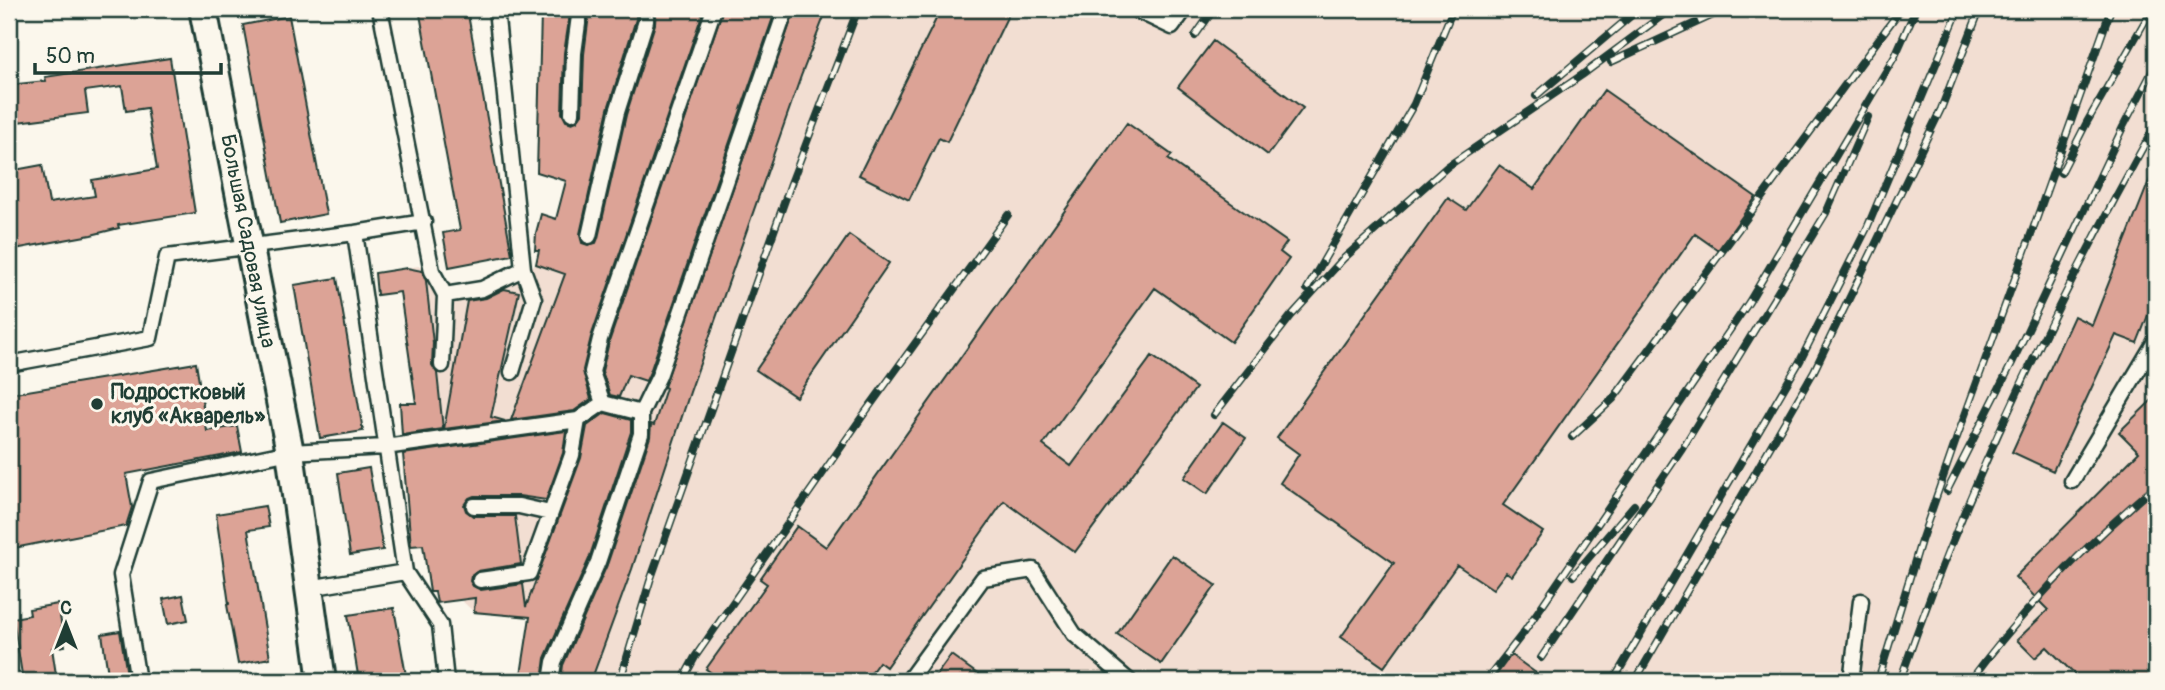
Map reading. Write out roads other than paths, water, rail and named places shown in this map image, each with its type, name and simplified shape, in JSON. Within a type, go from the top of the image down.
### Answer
[{"type":"street","name":"Большая Садовая улица","points":[[203,9],[290,453],[322,681]]},
{"type":"lane","points":[[380,9],[432,271],[444,295],[442,365]]},
{"type":"lane","points":[[496,9],[523,269],[534,299],[512,372]]},
{"type":"lane","points":[[572,113],[574,53],[580,9]]},
{"type":"lane","points":[[589,236],[617,112],[646,22],[646,9]]},
{"type":"lane","points":[[603,403],[593,372],[600,339],[714,9]]},
{"type":"lane","points":[[551,681],[554,662],[598,562],[641,434],[641,413],[659,376],[786,9]]},
{"type":"lane","points":[[1134,9],[1172,27],[1185,9]]},
{"type":"lane","points":[[9,364],[150,338],[167,257],[424,222]]},
{"type":"lane","points":[[355,233],[405,572],[440,625],[446,681]]},
{"type":"lane","points":[[444,295],[482,289],[523,269]]},
{"type":"lane","points":[[2072,481],[2156,341]]},
{"type":"lane","points":[[138,681],[121,575],[151,481],[290,453],[385,447],[578,420],[603,403],[641,413]]},
{"type":"lane","points":[[480,580],[529,573],[572,455],[578,420]]},
{"type":"lane","points":[[474,506],[519,506],[550,513]]},
{"type":"lane","points":[[908,681],[983,578],[1033,570],[1074,634],[1129,681]]},
{"type":"lane","points":[[309,588],[405,572]]},
{"type":"lane","points":[[1851,681],[1861,601]]},
{"type":"railway","points":[[620,681],[650,581],[790,186],[858,9]]},
{"type":"railway","points":[[1195,36],[1214,9]]},
{"type":"railway","points":[[1307,289],[1414,104],[1453,9]]},
{"type":"railway","points":[[1536,96],[1639,9]]},
{"type":"railway","points":[[1214,415],[1291,316],[1343,259],[1448,166],[1582,75],[1671,9]]},
{"type":"railway","points":[[1611,62],[1726,9]]},
{"type":"railway","points":[[1572,437],[1613,399],[1901,9]]},
{"type":"railway","points":[[1486,681],[1524,632],[1749,302],[1895,56],[1916,9]]},
{"type":"railway","points":[[1613,681],[1800,361],[1867,228],[1959,9]]},
{"type":"railway","points":[[1635,681],[1814,371],[1941,109],[1980,9]]},
{"type":"railway","points":[[1878,681],[1921,541],[1957,437],[2111,9]]},
{"type":"railway","points":[[2061,173],[2152,9]]},
{"type":"railway","points":[[1947,491],[2012,363],[2123,127],[2156,64]]},
{"type":"railway","points":[[1541,658],[1682,449],[1826,213],[1868,117]]},
{"type":"railway","points":[[1900,681],[1954,537],[2015,396],[2083,259],[2156,124]]},
{"type":"railway","points":[[682,681],[695,657],[864,414],[1008,215]]},
{"type":"railway","points":[[1970,681],[1990,654],[2057,578],[2156,485]]},
{"type":"railway","points":[[1573,576],[1634,505]]},
{"type":"place","name":"Подростковый клуб «Акварель»","points":[[97,404]]}]
